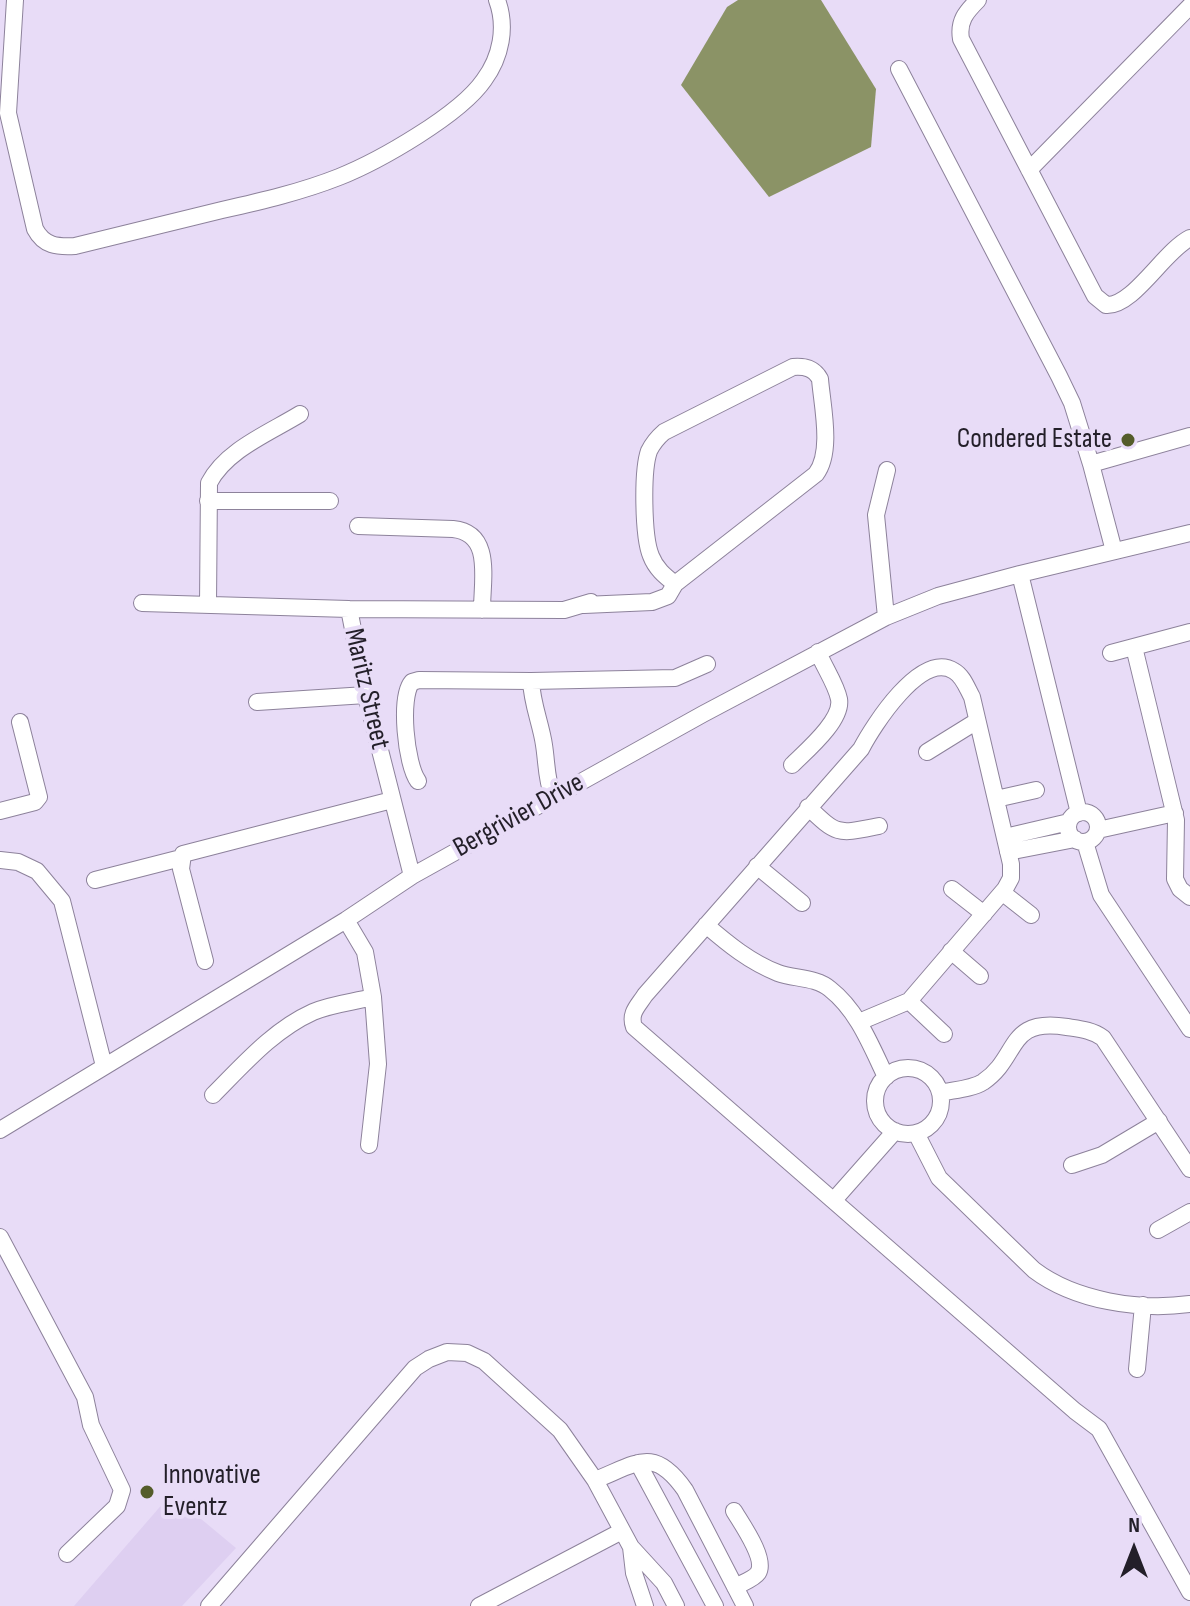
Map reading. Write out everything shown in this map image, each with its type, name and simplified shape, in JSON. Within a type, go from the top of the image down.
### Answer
[{"type":"street","points":[[15,0],[7,92],[12,137],[35,229],[40,239],[63,247],[284,195],[340,177],[390,153],[470,96],[484,81],[495,62],[502,40],[502,14],[497,0]]},
{"type":"street","points":[[978,0],[962,19],[961,39],[1095,296],[1106,305],[1123,301],[1168,254],[1190,238]]},
{"type":"street","points":[[1029,170],[1190,6]]},
{"type":"street","points":[[899,69],[1072,403],[1114,551]]},
{"type":"street","points":[[584,605],[652,602],[668,596],[675,584],[822,467],[826,448],[820,379],[816,372],[801,366],[793,367],[664,432],[655,440],[646,463],[645,532],[657,569],[675,584]]},
{"type":"street","points":[[208,605],[209,483],[216,469],[227,459],[300,414]]},
{"type":"street","points":[[1091,464],[1190,436]]},
{"type":"street","points":[[886,617],[876,515],[887,470]]},
{"type":"street","points":[[208,501],[330,501]]},
{"type":"street","points":[[358,526],[466,530],[474,535],[481,548],[482,610]]},
{"type":"street","name":"Bergrivier Drive","points":[[0,1130],[346,920],[412,876],[886,617],[938,596],[1190,533]]},
{"type":"street","points":[[1020,574],[1074,818],[1069,832],[1089,833]]},
{"type":"street","name":"Maritz Street","points":[[412,876],[366,695],[349,609],[564,610],[584,605],[601,596]]},
{"type":"street","points":[[142,603],[349,609]]},
{"type":"street","points":[[1111,653],[1190,632]]},
{"type":"street","points":[[1134,647],[1178,815],[1175,879],[1180,889],[1190,897]]},
{"type":"street","points":[[792,765],[831,725],[838,709],[839,700],[818,652]]},
{"type":"street","points":[[418,781],[409,761],[405,703],[405,693],[412,682],[675,678],[707,664]]},
{"type":"street","points":[[859,1022],[909,1001],[1003,893],[1011,878],[972,697],[955,671],[937,668],[928,671],[903,690],[876,720],[861,749],[634,1010],[634,1027],[1107,1437],[1190,1592]]},
{"type":"street","points":[[531,681],[532,699],[544,743],[547,780],[553,797]]},
{"type":"street","points":[[257,702],[366,695]]},
{"type":"street","points":[[927,752],[977,721]]},
{"type":"street","points":[[0,811],[35,802],[39,797],[20,722]]},
{"type":"street","points":[[996,799],[1036,790]]},
{"type":"street","points":[[95,880],[181,858],[187,851],[392,800]]},
{"type":"street","points":[[808,807],[837,832],[879,826]]},
{"type":"street","points":[[1006,844],[1089,813],[1089,833],[1101,895],[1190,1029]]},
{"type":"street","points":[[1006,844],[1089,833],[1178,815]]},
{"type":"street","points":[[181,858],[181,869],[205,961]]},
{"type":"street","points":[[0,860],[18,862],[37,871],[62,901],[104,1066]]},
{"type":"street","points":[[757,866],[802,903]]},
{"type":"street","points":[[952,889],[984,914]]},
{"type":"street","points":[[1003,893],[1031,915]]},
{"type":"street","points":[[346,920],[365,952],[373,997],[378,1064],[369,1145]]},
{"type":"street","points":[[706,925],[737,951],[756,962],[779,973],[828,987],[859,1022],[886,1077]]},
{"type":"street","points":[[951,951],[980,976]]},
{"type":"street","points":[[213,1095],[258,1050],[291,1025],[314,1012],[373,997]]},
{"type":"street","points":[[909,1001],[944,1034]]},
{"type":"street","points":[[940,1093],[983,1082],[1025,1032],[1035,1026],[1065,1026],[1095,1033],[1103,1038],[1190,1169]]},
{"type":"street","points":[[905,1068],[916,1069],[934,1081],[940,1093],[940,1112],[934,1121],[916,1133],[895,1131],[886,1125],[876,1107],[876,1096],[886,1077],[905,1068]]},
{"type":"street","points":[[1072,1165],[1102,1155],[1159,1121]]},
{"type":"street","points":[[834,1200],[895,1131]]},
{"type":"street","points":[[916,1133],[939,1178],[1049,1281],[1119,1303],[1170,1307],[1190,1304]]},
{"type":"street","points":[[1158,1230],[1190,1212]]},
{"type":"street","points":[[0,1237],[85,1397],[91,1425],[122,1490],[117,1506],[67,1554]]},
{"type":"street","points":[[1137,1369],[1143,1305]]},
{"type":"street","points":[[209,1606],[415,1368],[447,1352],[467,1353],[484,1361],[560,1430],[595,1480],[631,1547],[664,1583],[676,1606]]},
{"type":"street","points":[[595,1480],[638,1463],[660,1463],[685,1490],[745,1606]]},
{"type":"street","points":[[638,1463],[715,1606]]},
{"type":"street","points":[[734,1511],[760,1565],[756,1575],[735,1587]]},
{"type":"street","points":[[479,1606],[622,1531]]},
{"type":"street","points":[[631,1547],[634,1573],[645,1606]]},
{"type":"shaded area","points":[[738,0],[821,0],[876,89],[871,147],[769,197],[681,85],[727,7]]},
{"type":"shaded area","points":[[171,1494],[236,1548],[182,1606],[74,1606]]},
{"type":"place","name":"Condered Estate","points":[[1128,440]]},
{"type":"place","name":"Innovative Eventz","points":[[147,1492]]}]
